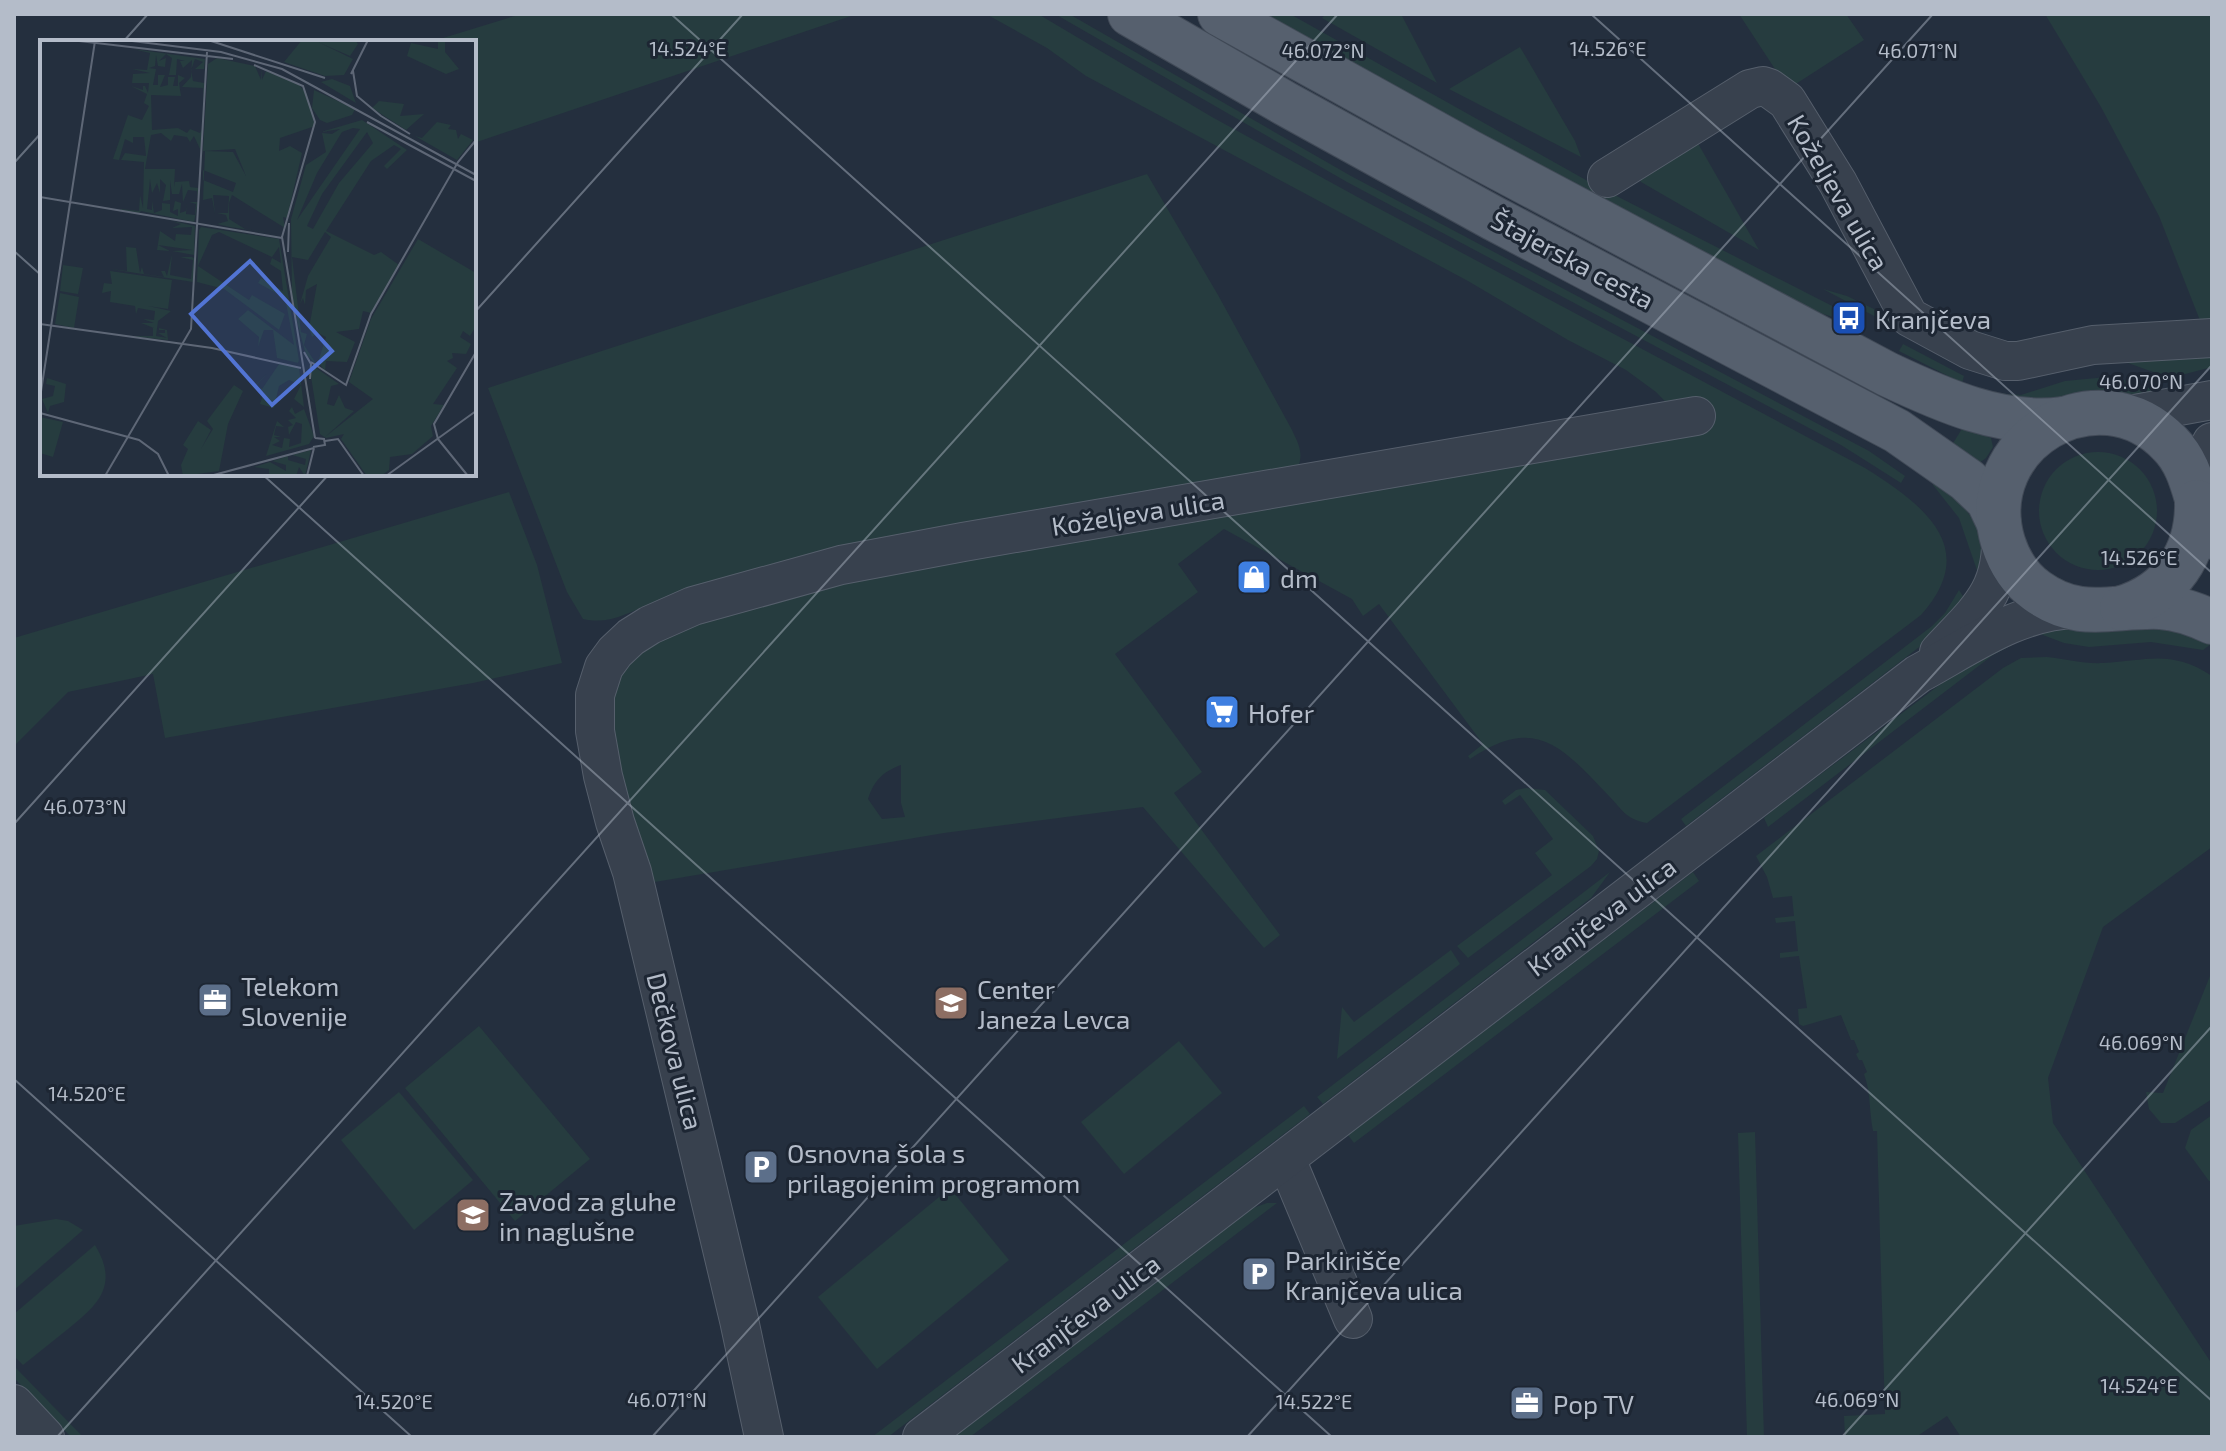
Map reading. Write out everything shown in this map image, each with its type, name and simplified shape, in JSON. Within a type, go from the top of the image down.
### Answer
[{"type":"main road","name":"Štajerska cesta","points":[[1130,14],[1383,158],[1906,436],[1974,486],[1988,500],[2009,557],[2028,583],[2056,602],[2096,609],[2171,608],[2212,622]]},
{"type":"main road","name":"Štajerska cesta","points":[[1220,14],[1469,152],[1887,374],[1935,395],[2013,420],[2063,419],[2096,412],[2124,416],[2146,424],[2170,443],[2184,461],[2200,507]]},
{"type":"main road","name":"Štajerska cesta","points":[[2000,527],[2003,483],[2014,459],[2032,438],[2063,419]]},
{"type":"main road","points":[[2096,609],[2151,596],[2175,575],[2191,548],[2200,507]]},
{"type":"street","name":"Koželjeva ulica","points":[[1607,178],[1750,89],[1763,86],[1774,90],[1787,101],[1816,145],[1909,317],[1970,350],[2005,361],[2093,345],[2212,338]]},
{"type":"street","points":[[2124,416],[2212,400]]},
{"type":"street","name":"Koželjeva ulica","points":[[604,667],[615,652],[650,625],[693,606],[841,565],[1696,416]]},
{"type":"street","points":[[2200,507],[2212,442]]},
{"type":"street","name":"Kranjčeva ulica","points":[[922,1437],[1918,674],[1973,615],[1995,584],[2001,563],[2000,527]]},
{"type":"street","name":"Kranjčeva ulica","points":[[1918,674],[2026,617],[2047,611],[2096,609]]},
{"type":"street","name":"Dečkova ulica","points":[[604,667],[595,695],[595,731],[603,776],[651,948],[764,1437]]},
{"type":"street","points":[[1286,1159],[1353,1319]]},
{"type":"street","points":[[14,1404],[45,1437]]},
{"type":"green space","points":[[521,14],[857,14],[476,142],[476,40],[436,40]]},
{"type":"green space","points":[[986,14],[1038,14],[1212,117],[1363,200],[1865,468],[1924,512],[1937,530],[1945,548],[1946,568],[1938,591],[1921,615],[1647,823],[1625,813],[1576,763],[1546,742],[1531,738],[1513,739],[1470,759],[1468,756],[1483,744],[1379,604],[1363,616],[1352,599],[1224,529],[1178,564],[1198,592],[1115,654],[1202,772],[1174,793],[1280,935],[1264,948],[1143,807],[944,833],[649,883],[617,787],[607,704],[631,652],[706,613],[966,552],[1681,435],[1698,435],[1656,392],[1626,370],[1468,281],[1086,76],[1047,48]],"holes":[[[901,765],[901,803],[905,817],[882,819],[868,799],[880,778]]]},
{"type":"green space","points":[[1055,14],[1069,14],[1351,176],[1869,451],[1905,476],[1901,483],[1841,445],[1347,182]]},
{"type":"green space","points":[[1249,14],[1290,14],[1593,184],[1840,310],[1836,318],[1795,305]]},
{"type":"green space","points":[[1326,14],[1401,14],[1437,83],[1322,18]]},
{"type":"green space","points":[[1739,14],[1846,14],[1864,40],[1788,89]]},
{"type":"green space","points":[[2045,14],[2212,14],[2212,323],[2201,323],[2159,216],[2101,107]]},
{"type":"green space","points":[[1520,47],[1575,141],[1581,157],[1449,89]]},
{"type":"green space","points":[[1692,133],[1759,250],[1641,182],[1639,178]]},
{"type":"green space","points":[[1147,174],[1292,430],[1300,453],[1298,467],[696,589],[610,619],[583,619],[567,592],[488,388]]},
{"type":"green space","points":[[1823,289],[1847,296],[1946,344],[2212,350],[2212,367],[2170,378],[2128,363],[2104,361],[1961,362]]},
{"type":"green space","points":[[1903,344],[1964,376],[1962,383],[1899,351]]},
{"type":"green space","points":[[2107,377],[2135,382],[2171,397],[2143,399],[2097,392],[2046,401],[1984,392],[2021,395],[2065,381]]},
{"type":"green space","points":[[1963,427],[1991,438],[1993,447],[1979,463],[1952,445]]},
{"type":"green space","points":[[2098,452],[2121,457],[2140,469],[2152,488],[2157,511],[2152,534],[2140,553],[2121,565],[2098,570],[2075,565],[2056,553],[2044,534],[2039,511],[2044,488],[2056,469],[2075,457]]},
{"type":"green space","points":[[1934,476],[1958,500],[1978,532],[1981,545],[1980,579],[1959,518],[1933,485]]},
{"type":"green space","points":[[509,492],[537,565],[562,663],[473,683],[165,738],[153,674],[68,692],[14,746],[14,638]]},
{"type":"green space","points":[[1959,590],[1968,604],[1944,628],[1686,826],[1681,819],[1932,626],[1945,613]]},
{"type":"green space","points":[[2062,627],[2173,631],[2211,644],[2203,650],[2151,642],[2089,647],[2064,643],[2035,632]]},
{"type":"green space","points":[[2002,638],[2012,645],[1993,655],[1768,827],[1764,818],[1773,810]]},
{"type":"green space","points":[[2047,657],[2096,663],[2171,659],[2212,676],[2212,847],[2103,927],[2048,1078],[2053,1123],[2212,1364],[2212,1437],[1961,1437],[1947,1416],[1916,1437],[1845,1437],[1844,1416],[1885,1414],[1877,1131],[1873,1131],[1864,1074],[1867,1072],[1856,1054],[1859,1052],[1841,1015],[1803,1026],[1799,1024],[1798,1009],[1807,1008],[1799,956],[1780,958],[1780,953],[1798,951],[1795,921],[1776,923],[1775,918],[1794,916],[1792,896],[1773,898],[1756,856],[2003,668],[2021,658]]},
{"type":"green space","points":[[1516,790],[1545,790],[1593,836],[1599,851],[1597,859],[1468,958],[1457,946],[1552,875],[1535,853],[1553,839],[1520,795],[1505,805],[1502,801]]},
{"type":"green space","points":[[1610,872],[1591,898],[1323,1104],[1317,1097]]},
{"type":"green space","points":[[1693,872],[1699,881],[1354,1143],[1348,1135]]},
{"type":"green space","points":[[1451,950],[1460,964],[1337,1059],[1342,1007],[1354,1022]]},
{"type":"green space","points":[[2212,971],[2212,1099],[2175,1123],[2161,1123],[2149,1109],[2146,1092],[2163,1093]]},
{"type":"green space","points":[[479,1026],[590,1159],[515,1221],[405,1088]]},
{"type":"green space","points":[[1179,1041],[1222,1093],[1124,1174],[1081,1122]]},
{"type":"green space","points":[[399,1092],[473,1180],[414,1230],[341,1140]]},
{"type":"green space","points":[[1304,1106],[1310,1114],[888,1437],[872,1437]]},
{"type":"green space","points":[[2212,1115],[2212,1181],[2209,1181],[2185,1148],[2191,1130]]},
{"type":"green space","points":[[1755,1132],[1764,1437],[1747,1437],[1738,1133]]},
{"type":"green space","points":[[950,1188],[1009,1260],[877,1369],[818,1297]]},
{"type":"green space","points":[[1277,1203],[970,1437],[954,1437],[1253,1208]]},
{"type":"green space","points":[[56,1219],[68,1221],[83,1230],[14,1290],[14,1226]]},
{"type":"green space","points":[[95,1245],[105,1271],[102,1293],[89,1311],[23,1365],[14,1356],[14,1314]]},
{"type":"green space","points":[[14,1366],[83,1437],[71,1437],[14,1378]]},
{"type":"place","name":"Kranjčeva","points":[[1849,318]]},
{"type":"place","name":"dm","points":[[1254,577]]},
{"type":"place","name":"Hofer","points":[[1222,712]]},
{"type":"place","name":"Telekom Slovenije","points":[[215,1000]]},
{"type":"place","name":"Center Janeza Levca","points":[[951,1003]]},
{"type":"place","name":"Osnovna šola s prilagojenim programom","points":[[761,1167]]},
{"type":"place","name":"Zavod za gluhe in naglušne","points":[[473,1215]]},
{"type":"place","name":"Parkirišče Kranjčeva ulica","points":[[1259,1274]]},
{"type":"place","name":"Pop TV","points":[[1527,1403]]}]
